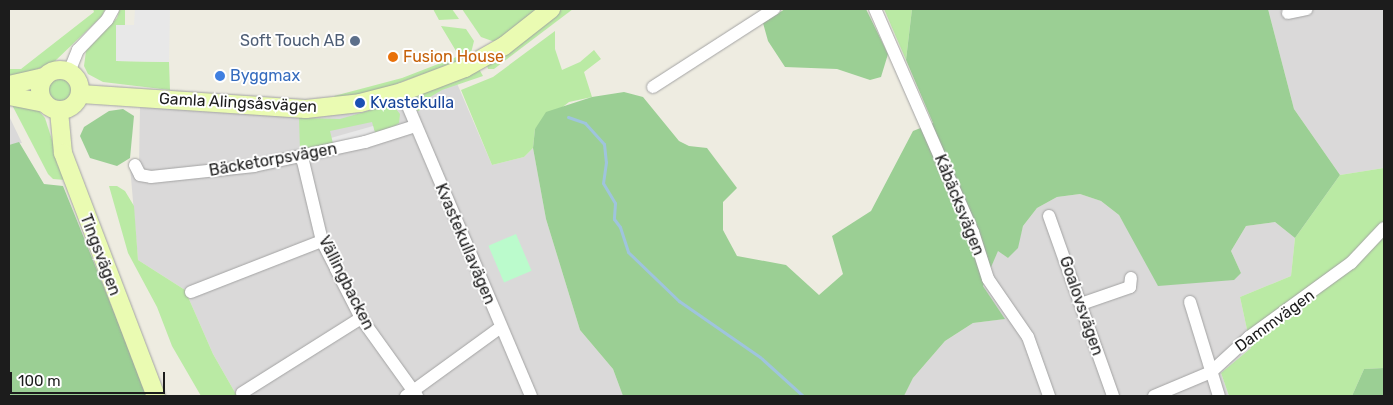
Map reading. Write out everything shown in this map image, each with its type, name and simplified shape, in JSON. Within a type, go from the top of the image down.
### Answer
[{"type":"street","points":[[69,72],[78,50],[107,20],[113,9]]},
{"type":"street","name":"Gamla Alingsåsvägen","points":[[81,94],[317,109],[402,92],[482,59],[510,42],[551,9]]},
{"type":"street","points":[[653,87],[774,9]]},
{"type":"street","name":"Kåbäcksvägen","points":[[875,9],[973,232],[988,279],[1028,337],[1049,396]]},
{"type":"street","points":[[1288,13],[1308,9]]},
{"type":"street","points":[[9,85],[45,77],[56,70],[69,72],[79,81],[81,94],[73,106],[52,107],[9,96]]},
{"type":"street","points":[[45,77],[40,90],[52,107]]},
{"type":"street","name":"Kvastekullavägen","points":[[402,92],[531,396]]},
{"type":"street","name":"Tingsvägen","points":[[52,107],[63,154],[156,396]]},
{"type":"street","name":"Bäcketorpsvägen","points":[[135,165],[140,175],[151,177],[209,172],[302,157],[415,126]]},
{"type":"street","name":"Vällingbacken","points":[[302,157],[322,241],[361,318],[412,395]]},
{"type":"street","name":"Goalovsvägen","points":[[1050,216],[1113,396]]},
{"type":"street","name":"Dammvägen","points":[[1154,396],[1211,372],[1250,337],[1351,263],[1384,228]]},
{"type":"street","points":[[191,292],[322,241]]},
{"type":"street","points":[[1081,304],[1130,287],[1131,278]]},
{"type":"street","points":[[1190,302],[1219,396]]},
{"type":"street","points":[[242,393],[361,318]]},
{"type":"street","points":[[412,395],[501,327]]},
{"type":"shaded area","points":[[135,9],[170,9],[169,62],[116,61],[116,25],[134,25]]},
{"type":"shaded area","points":[[1268,9],[1384,9],[1384,168],[1340,175],[1294,109]]},
{"type":"shaded area","points":[[456,81],[492,165],[524,157],[533,148],[546,219],[580,330],[613,369],[623,396],[237,396],[213,354],[185,290],[138,260],[130,166],[139,165],[140,107],[290,115]]},
{"type":"shaded area","points":[[9,116],[22,143],[9,145]]},
{"type":"shaded area","points":[[373,126],[375,133],[334,145],[332,138]]},
{"type":"shaded area","points":[[1080,194],[1101,201],[1119,215],[1136,244],[1241,273],[1231,251],[1246,226],[1275,222],[1295,238],[1291,276],[1240,297],[1251,348],[1221,373],[1229,396],[904,396],[913,378],[945,341],[973,323],[1004,319],[983,286],[998,250],[1008,258],[1017,248],[1023,226],[1037,208],[1057,197]]},
{"type":"green space","points":[[93,9],[105,9],[102,16],[54,62],[9,81],[9,69],[21,69],[94,12]]},
{"type":"green space","points":[[120,9],[125,9],[125,25],[116,25],[116,61],[169,62],[170,90],[103,82],[88,74],[84,66],[86,51],[117,18]]},
{"type":"green space","points":[[433,9],[452,9],[459,19],[439,20]]},
{"type":"green space","points":[[462,9],[540,9],[495,42],[481,37]]},
{"type":"green space","points":[[561,9],[573,9],[494,69],[488,69],[487,65]]},
{"type":"green space","points":[[785,9],[866,9],[888,54],[881,77],[870,80],[837,69],[785,67],[768,41],[763,23]]},
{"type":"green space","points":[[884,9],[912,9],[906,60]]},
{"type":"green space","points":[[912,9],[1268,9],[1294,109],[1340,175],[1295,238],[1275,222],[1246,226],[1231,251],[1241,273],[1234,280],[1158,286],[1119,215],[1101,201],[1080,194],[1057,197],[1037,208],[1023,226],[1018,248],[1008,258],[998,251],[983,286],[1005,319],[973,323],[945,341],[913,378],[904,396],[623,396],[613,369],[580,330],[546,219],[533,148],[535,129],[546,112],[592,97],[624,92],[643,97],[679,141],[689,146],[707,148],[737,188],[723,202],[723,230],[737,256],[786,265],[819,295],[843,274],[832,236],[871,211],[913,131],[933,123],[906,60]]},
{"type":"green space","points":[[441,26],[466,29],[474,41],[470,57],[374,92],[336,100],[334,96],[402,78],[459,56]]},
{"type":"green space","points":[[555,31],[555,49],[562,70],[580,62],[594,50],[601,59],[584,72],[592,97],[569,102],[535,129],[533,148],[524,157],[492,165],[461,90],[493,77]]},
{"type":"green space","points":[[479,69],[483,76],[442,90],[425,100],[419,111],[415,110],[414,101],[418,95]]},
{"type":"green space","points":[[56,79],[64,79],[71,86],[71,94],[64,101],[56,101],[49,94],[49,86]]},
{"type":"green space","points":[[11,103],[39,111],[45,118],[65,180],[53,179],[48,174]]},
{"type":"green space","points":[[392,104],[400,114],[399,123],[395,126],[375,133],[372,122],[330,131],[333,143],[300,151],[299,118],[340,119]]},
{"type":"green space","points":[[123,109],[134,116],[130,158],[117,166],[90,158],[80,136],[84,127],[109,111]]},
{"type":"green space","points":[[19,142],[44,184],[63,186],[148,396],[9,396],[9,145]]},
{"type":"green space","points":[[1384,168],[1384,368],[1364,369],[1352,396],[1229,396],[1221,373],[1251,348],[1240,297],[1291,276],[1295,238],[1340,175]]},
{"type":"green space","points":[[109,186],[117,186],[125,191],[134,206],[138,260],[185,290],[213,354],[237,396],[201,396],[172,346],[157,307],[128,253]]},
{"type":"green space","points":[[516,234],[532,271],[504,283],[488,246]]},
{"type":"green space","points":[[1384,368],[1384,396],[1352,396],[1364,369]]},
{"type":"waterway","points":[[568,117],[585,123],[604,144],[606,162],[603,183],[615,203],[614,219],[620,227],[628,252],[679,301],[760,357],[803,396]]},
{"type":"place","name":"Soft Touch AB","points":[[355,41]]},
{"type":"place","name":"Fusion House","points":[[393,57]]},
{"type":"place","name":"Byggmax","points":[[220,76]]},
{"type":"place","name":"Kvastekulla","points":[[360,103]]}]
